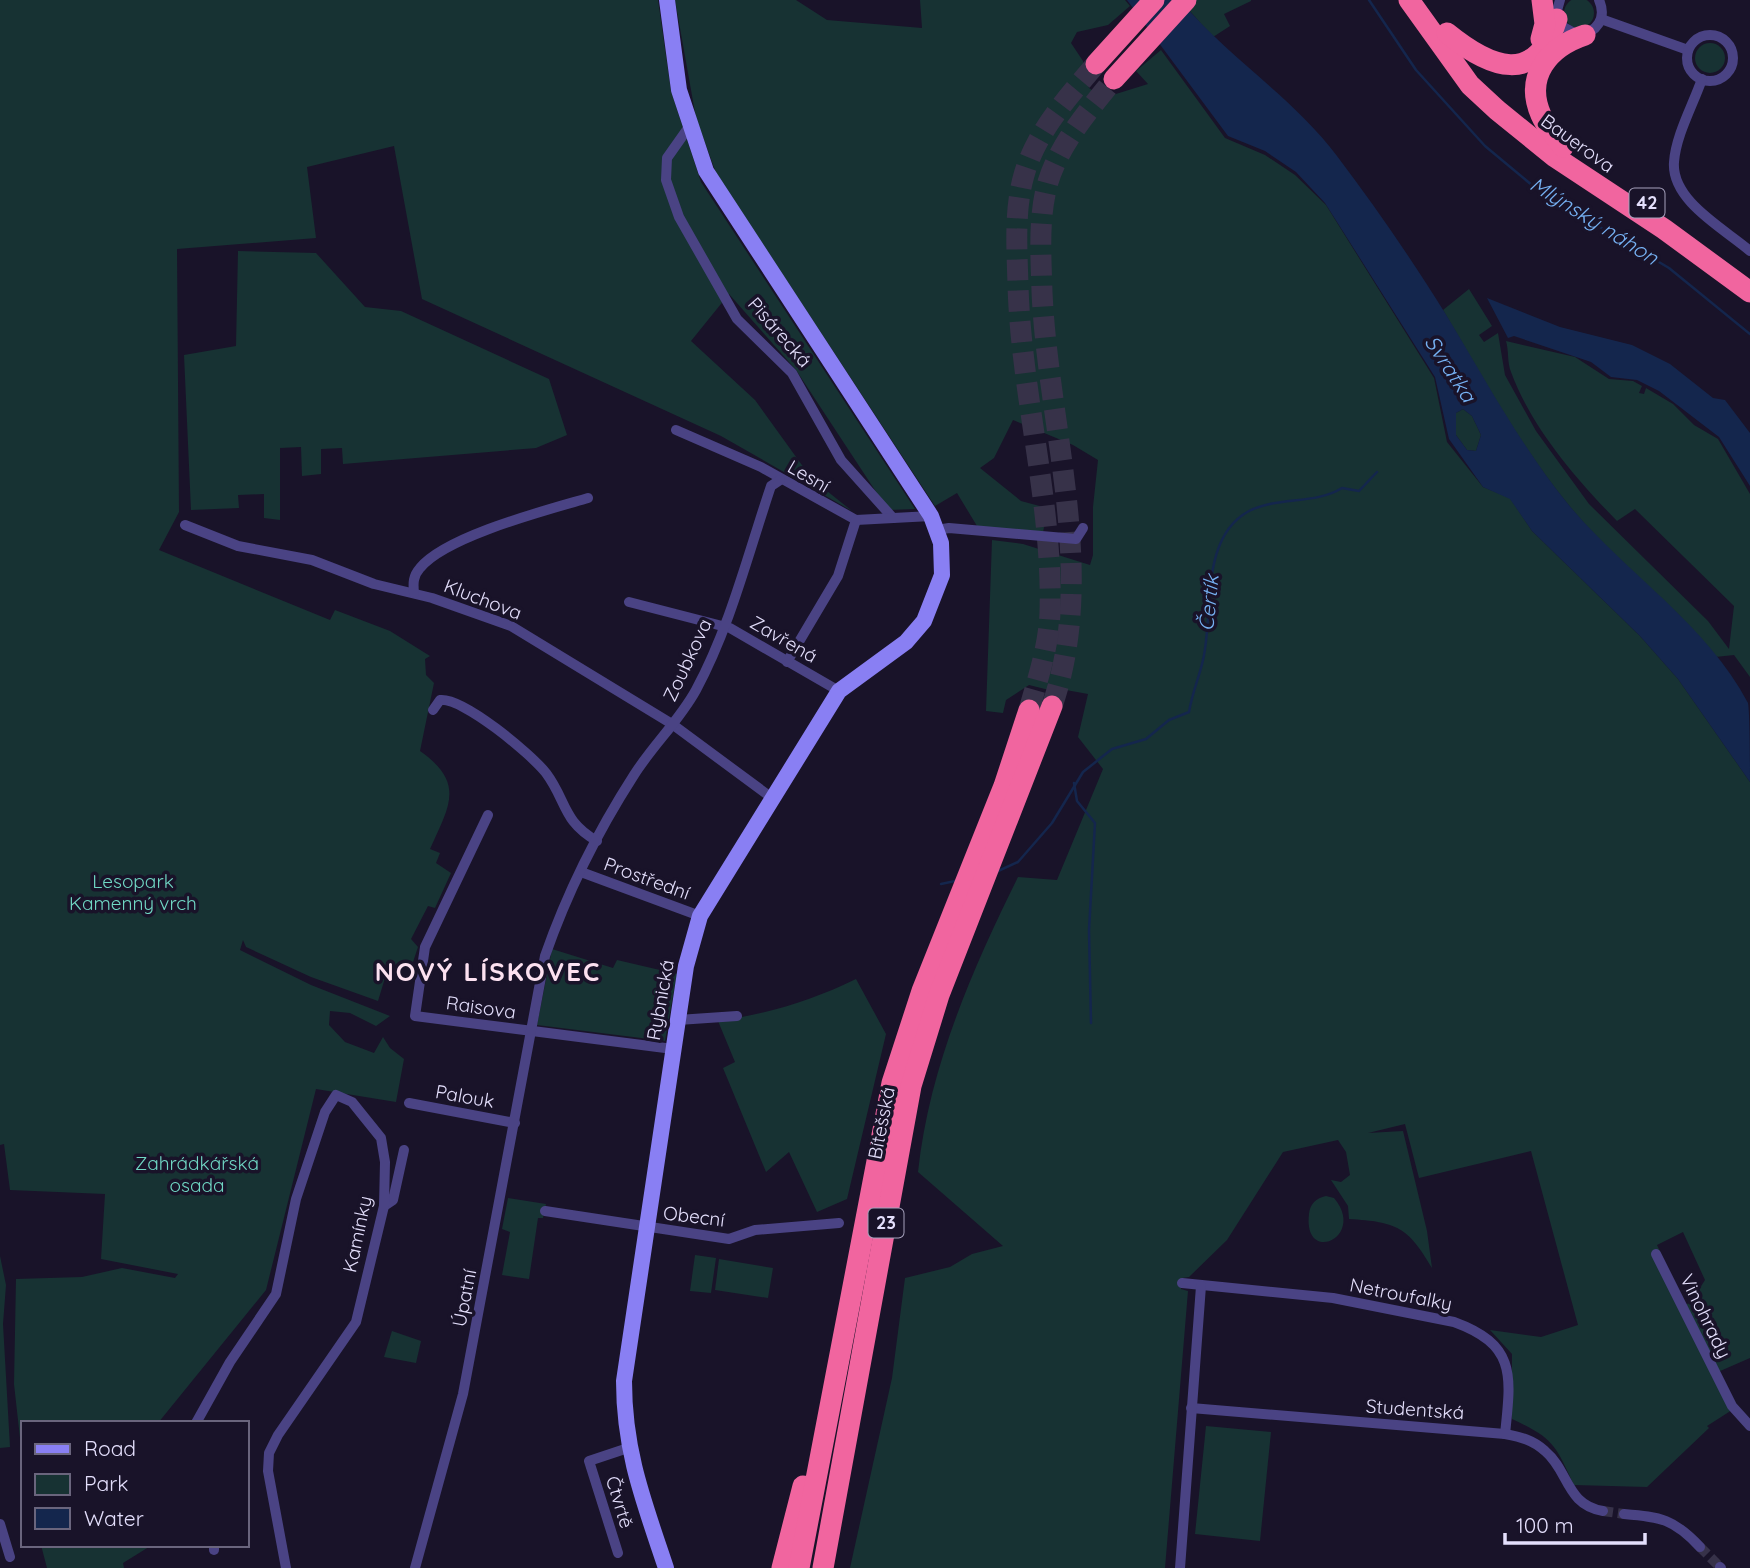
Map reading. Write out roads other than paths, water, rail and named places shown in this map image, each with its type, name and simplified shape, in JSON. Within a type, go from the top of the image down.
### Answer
[{"type":"highway","points":[[1096,64],[1154,0]]},
{"type":"highway","points":[[1114,79],[1186,0]]},
{"type":"highway","points":[[1394,0],[1484,98]]},
{"type":"highway","name":"Bauerova","points":[[1409,0],[1484,98],[1559,152],[1603,189],[1750,292]]},
{"type":"highway","name":"42","points":[[1427,0],[1447,33],[1493,89],[1559,152],[1670,218],[1750,276]]},
{"type":"highway","points":[[1447,33],[1485,61],[1498,64],[1514,61],[1538,45],[1554,6]]},
{"type":"highway","points":[[1559,152],[1542,117],[1535,88],[1547,57],[1560,45],[1585,34]]},
{"type":"highway","name":"Bítešská","points":[[799,1568],[892,1083],[922,991],[960,891],[1052,706]]},
{"type":"highway","name":"Bítešská","points":[[823,1568],[911,1086],[939,995],[983,888],[1014,785],[1030,710]]},
{"type":"highway","points":[[782,1568],[792,1521],[834,1384]]},
{"type":"street","name":"Pisárecká","points":[[667,0],[679,90],[706,171],[934,523]]},
{"type":"street","points":[[1554,6],[1571,34],[1585,34],[1592,31],[1601,19],[1599,0]]},
{"type":"street","points":[[1601,19],[1688,50]]},
{"type":"street","points":[[1712,35],[1730,47],[1732,61],[1725,75],[1712,80],[1702,79],[1688,65],[1688,50],[1697,38],[1712,35]]},
{"type":"street","points":[[1702,79],[1674,160],[1676,178],[1681,191],[1695,206],[1750,251]]},
{"type":"street","name":"Pisárecká","points":[[691,124],[667,158],[666,180],[680,217],[737,319],[792,373],[841,460],[892,518]]},
{"type":"street","name":"Lesní","points":[[676,430],[761,467],[856,520]]},
{"type":"street","name":"Zoubkova","points":[[531,1031],[545,956],[581,872],[634,775],[696,689],[723,626],[772,486],[780,480]]},
{"type":"street","points":[[414,593],[415,575],[431,557],[530,514],[588,498]]},
{"type":"street","points":[[788,662],[838,576],[856,520],[892,518],[934,523],[949,528],[1076,539],[1083,528]]},
{"type":"street","name":"Rybnická","points":[[666,1568],[628,1448],[624,1423],[624,1381],[686,966],[700,916],[839,691],[906,642],[924,621],[942,575],[934,523]]},
{"type":"street","name":"Kluchova","points":[[185,525],[239,546],[312,560],[374,584],[414,593],[512,626],[672,724],[772,798]]},
{"type":"street","name":"Zavřená","points":[[629,602],[723,626],[839,691]]},
{"type":"street","points":[[433,710],[440,700],[448,700],[482,720],[527,754],[556,788],[570,821],[597,841]]},
{"type":"street","name":"Raisova","points":[[488,815],[425,947],[415,1016],[673,1049]]},
{"type":"street","name":"Prostřední","points":[[581,872],[700,916]]},
{"type":"street","points":[[677,1020],[737,1016]]},
{"type":"street","name":"Úpatní","points":[[415,1568],[463,1394],[531,1031]]},
{"type":"street","name":"Kamínky","points":[[197,1421],[230,1362],[276,1294],[296,1199],[325,1112],[336,1095],[352,1102],[381,1138],[385,1162],[384,1206],[356,1322],[269,1452],[268,1471],[286,1568]]},
{"type":"street","name":"Palouk","points":[[409,1103],[515,1123]]},
{"type":"street","points":[[384,1206],[393,1200],[404,1150]]},
{"type":"street","name":"Obecní","points":[[545,1211],[729,1239],[755,1230],[839,1223]]},
{"type":"street","name":"Vinohrady","points":[[1656,1254],[1732,1406],[1750,1426]]},
{"type":"street","name":"Netroufalky","points":[[1182,1283],[1333,1298],[1454,1322],[1472,1329],[1500,1349],[1509,1368],[1510,1389],[1505,1434]]},
{"type":"street","points":[[1180,1568],[1201,1286]]},
{"type":"street","name":"Studentská","points":[[1191,1408],[1528,1438],[1547,1452],[1577,1500],[1603,1511]]},
{"type":"street","name":"Čtvrtě","points":[[618,1553],[589,1461],[628,1448]]},
{"type":"street","points":[[1624,1514],[1662,1518],[1675,1524],[1700,1547]]},
{"type":"street","points":[[0,1524],[10,1556]]},
{"type":"water","name":"Svratka","points":[[1127,0],[1180,0],[1198,21],[1301,115],[1337,156],[1420,273],[1518,435],[1568,504],[1614,553],[1687,623],[1731,674],[1748,703],[1750,782],[1678,679],[1640,636],[1532,531],[1510,499],[1483,487],[1449,439],[1435,377],[1325,203],[1296,172],[1265,151],[1228,136]],"holes":[[[1463,409],[1472,416],[1481,435],[1476,451],[1467,450],[1456,435],[1456,413]]]},
{"type":"water","points":[[1487,298],[1560,327],[1632,345],[1670,364],[1713,398],[1725,400],[1750,433],[1750,486],[1719,437],[1659,391],[1637,380],[1611,377],[1591,362],[1514,336],[1508,338]]},
{"type":"waterway","name":"Mlýnský náhon","points":[[1369,0],[1416,70],[1485,146],[1539,191],[1669,268],[1750,334]]},
{"type":"waterway","name":"Čertík","points":[[996,872],[1018,862],[1052,823],[1083,772],[1112,749],[1146,739],[1169,720],[1189,712],[1203,660],[1215,558],[1222,539],[1233,523],[1260,506],[1320,497],[1342,488],[1359,491],[1377,472]]},
{"type":"waterway","name":"Čertík","points":[[1074,783],[1077,801],[1095,823],[1089,930],[1091,1023]]},
{"type":"waterway","name":"Čertík","points":[[941,884],[955,881]]},
{"type":"tunnel","points":[[1029,710],[1048,637],[1050,571],[1020,326],[1017,216],[1024,175],[1036,144],[1054,116],[1096,64]]},
{"type":"tunnel","points":[[1052,706],[1065,655],[1071,604],[1071,552],[1046,344],[1041,264],[1043,209],[1048,182],[1060,154],[1076,127],[1114,79]]},
{"type":"tunnel","points":[[1603,1511],[1624,1514]]},
{"type":"tunnel","points":[[1700,1547],[1720,1567]]},
{"type":"district","name":"NOVÝ LÍSKOVEC","points":[[488,972]]},
{"type":"park label","name":"Lesopark Kamenný vrch","points":[[133,892]]},
{"type":"park label","name":"Zahrádkářská osada","points":[[197,1174]]}]
